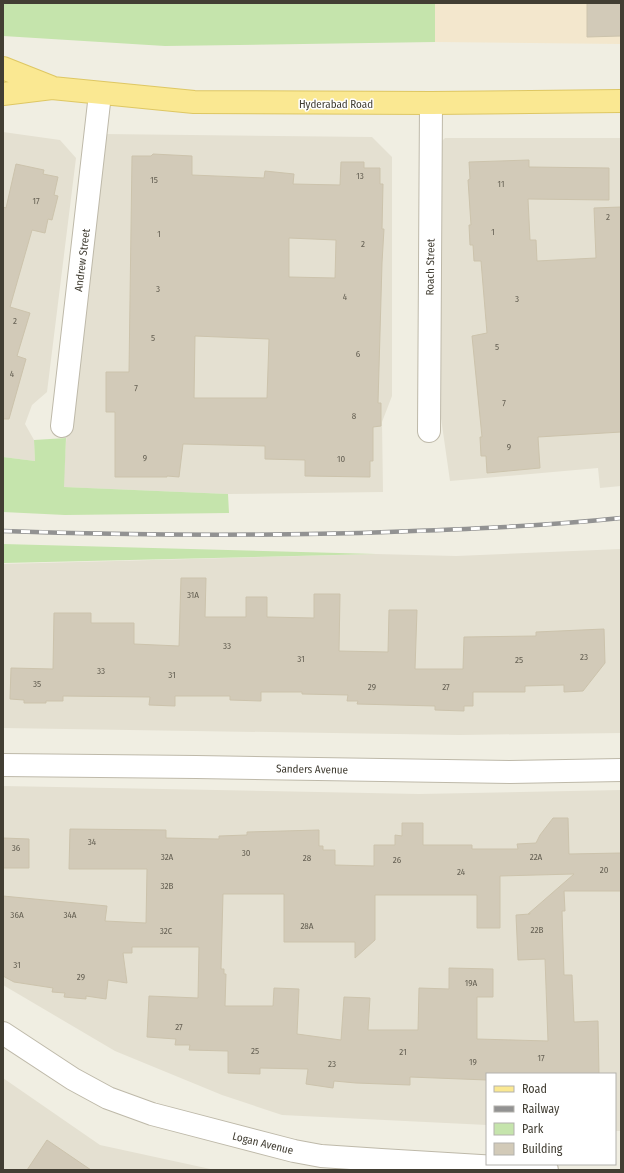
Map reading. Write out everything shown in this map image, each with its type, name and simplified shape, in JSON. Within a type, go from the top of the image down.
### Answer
[{"type":"main road","name":"Hyderabad Road","points":[[3,68],[52,88]]},
{"type":"main road","name":"Hyderabad Road","points":[[3,94],[52,88],[100,94],[194,102],[432,103],[621,101]]},
{"type":"street","name":"Andrew Street","points":[[62,426],[100,94]]},
{"type":"street","name":"Roach Street","points":[[429,431],[432,103]]},
{"type":"street","name":"Sanders Avenue","points":[[3,765],[196,766],[510,772],[621,770]]},
{"type":"street","name":"Logan Avenue","points":[[3,1033],[73,1079],[108,1098],[152,1114],[286,1149],[321,1156],[547,1170]]},
{"type":"shaded area","points":[[435,3],[621,3],[621,44],[435,42]]},
{"type":"shaded area","points":[[3,132],[60,140],[76,158],[47,392],[32,405],[25,424],[34,440],[35,461],[3,457]]},
{"type":"shaded area","points":[[104,134],[372,137],[392,157],[392,396],[382,422],[383,492],[228,494],[63,487],[86,149]]},
{"type":"shaded area","points":[[445,138],[621,138],[621,486],[600,488],[598,468],[450,481],[441,418],[428,399],[428,154]]},
{"type":"shaded area","points":[[621,549],[621,733],[459,735],[3,728],[3,564],[376,554],[456,556]]},
{"type":"shaded area","points":[[3,786],[419,794],[621,790],[621,1131],[616,1131],[616,1073],[486,1073],[486,1125],[282,1115],[222,1095],[115,1051],[3,985]]},
{"type":"shaded area","points":[[3,1078],[100,1145],[215,1170],[3,1170]]},
{"type":"green space","points":[[3,3],[435,3],[435,42],[165,46],[3,36]]},
{"type":"green space","points":[[66,438],[64,487],[228,494],[229,513],[65,515],[3,512],[3,457],[35,461],[34,440]]},
{"type":"green space","points":[[3,544],[376,554],[3,563]]},
{"type":"building","points":[[587,3],[621,3],[621,36],[587,37]]},
{"type":"building","points":[[153,154],[192,156],[192,175],[264,178],[265,171],[294,174],[293,184],[340,185],[341,162],[364,162],[364,168],[380,168],[380,184],[383,184],[382,229],[384,229],[378,403],[381,403],[381,426],[373,427],[373,461],[370,461],[370,477],[305,476],[305,460],[265,459],[265,446],[183,444],[179,477],[115,477],[115,412],[106,412],[106,372],[129,372],[132,156],[151,156]],"holes":[[[289,238],[336,240],[335,278],[289,277]],[[195,336],[269,339],[267,398],[194,398]]]},
{"type":"building","points":[[529,160],[529,167],[609,168],[609,200],[528,199],[530,240],[536,240],[537,261],[596,258],[594,208],[621,207],[621,432],[538,437],[540,468],[487,473],[486,456],[481,456],[480,437],[482,437],[472,336],[487,333],[481,261],[474,261],[473,245],[470,245],[469,225],[471,225],[468,180],[470,179],[469,162]]},
{"type":"building","points":[[16,164],[44,170],[43,174],[58,177],[54,195],[58,196],[52,220],[48,219],[45,233],[32,230],[10,307],[30,313],[17,356],[26,359],[9,419],[3,419],[3,207],[6,208]]},
{"type":"building","points":[[181,578],[206,578],[205,617],[246,617],[246,597],[267,597],[267,617],[314,618],[314,594],[340,594],[339,651],[388,652],[389,610],[417,610],[415,669],[463,669],[464,637],[536,636],[536,632],[604,629],[605,663],[583,691],[564,692],[564,685],[525,686],[525,692],[473,692],[473,706],[464,706],[464,711],[435,710],[435,706],[357,704],[358,701],[347,701],[348,695],[302,694],[302,692],[261,692],[261,701],[230,700],[230,696],[175,696],[175,706],[149,705],[150,697],[63,696],[63,701],[46,701],[46,703],[24,703],[24,700],[10,699],[11,668],[53,669],[54,613],[91,613],[91,623],[134,623],[134,644],[179,646]]},
{"type":"building","points":[[553,818],[568,818],[569,854],[621,853],[621,891],[564,891],[565,911],[562,911],[564,975],[572,975],[574,1022],[598,1021],[599,1073],[486,1073],[486,1080],[410,1077],[410,1085],[334,1081],[333,1088],[306,1084],[308,1069],[260,1068],[260,1074],[228,1073],[228,1051],[189,1050],[190,1045],[175,1045],[176,1039],[147,1037],[149,996],[198,998],[199,947],[132,947],[132,953],[123,953],[127,983],[108,980],[106,999],[86,996],[86,999],[64,997],[65,993],[52,992],[53,988],[14,982],[3,976],[3,896],[107,906],[105,921],[146,923],[147,869],[69,869],[70,829],[166,830],[166,838],[219,839],[219,836],[247,835],[247,832],[319,830],[319,846],[323,846],[323,850],[335,850],[335,865],[374,866],[374,845],[395,845],[395,835],[402,836],[402,823],[423,823],[423,845],[472,845],[472,849],[518,849],[517,844],[536,843]],"holes":[[[574,874],[528,914],[530,914],[516,915],[518,960],[545,959],[548,1041],[477,1039],[477,997],[493,997],[493,969],[449,968],[449,989],[419,988],[418,1030],[368,1030],[370,998],[344,997],[341,1040],[297,1034],[299,989],[274,988],[273,1006],[225,1006],[226,974],[224,974],[224,969],[221,969],[223,894],[284,894],[284,942],[355,942],[355,958],[375,940],[375,895],[477,895],[477,928],[500,928],[500,876]]]},
{"type":"building","points":[[3,838],[29,839],[29,868],[3,868]]},
{"type":"building","points":[[47,1140],[91,1170],[27,1170]]},
{"type":"railway","points":[[3,531],[182,535],[271,535],[490,528],[621,518]]}]
